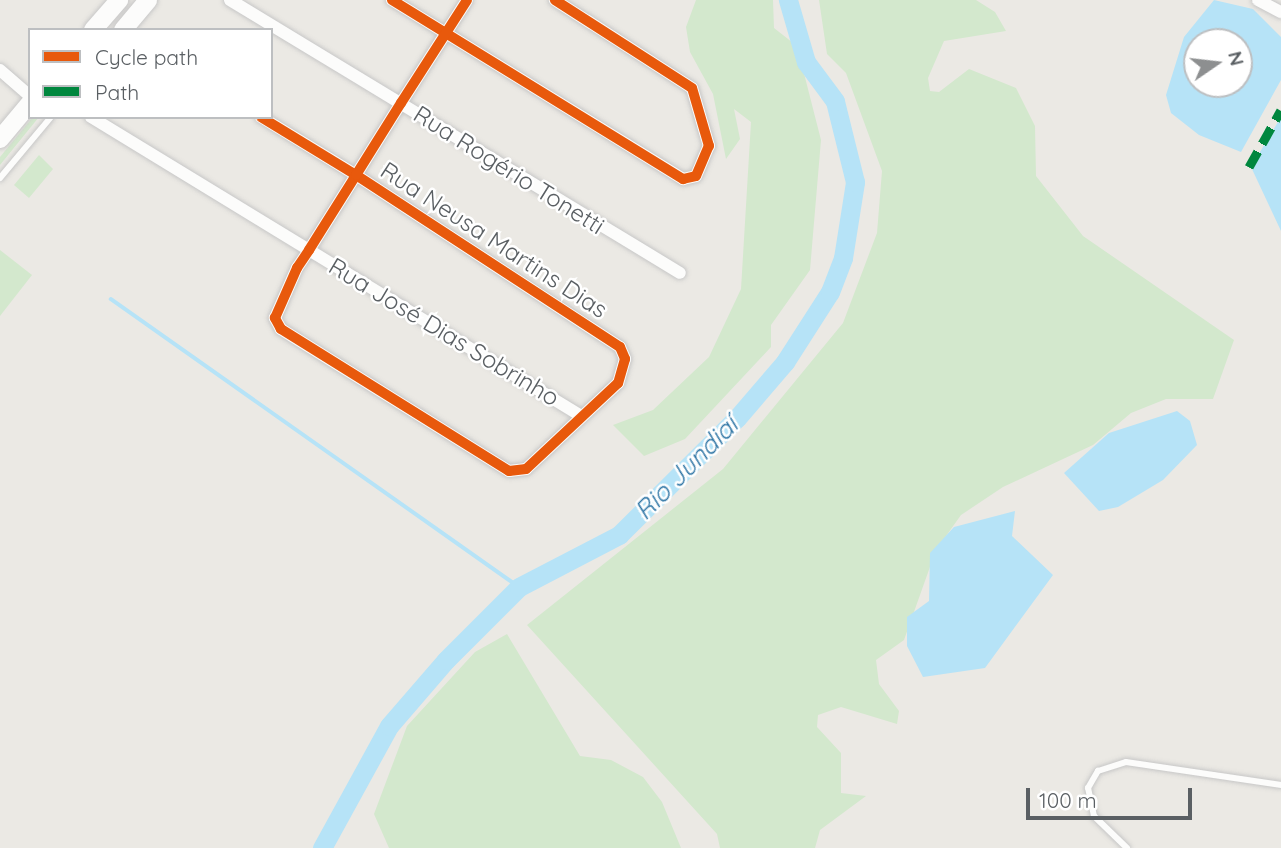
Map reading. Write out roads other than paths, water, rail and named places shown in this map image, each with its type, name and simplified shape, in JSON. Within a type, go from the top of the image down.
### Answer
[{"type":"main road","points":[[95,28],[119,0]]},
{"type":"main road","points":[[125,28],[148,0]]},
{"type":"main road","points":[[0,139],[28,105]]},
{"type":"street","name":"Rua Rogério Tonetti","points":[[230,0],[680,273]]},
{"type":"street","points":[[392,0],[683,179],[696,176],[709,146],[692,88],[555,0]]},
{"type":"street","points":[[467,0],[309,250],[275,309],[281,329],[517,473],[581,416]]},
{"type":"street","points":[[1258,0],[1281,12]]},
{"type":"street","points":[[0,69],[28,94]]},
{"type":"street","name":"Rua José Dias Sobrinho","points":[[93,119],[581,416]]},
{"type":"street","name":"Rua Neusa Martins Dias","points":[[264,119],[356,175],[620,347],[625,359],[618,383],[581,416]]},
{"type":"lane","points":[[0,178],[49,119]]},
{"type":"lane","points":[[1127,848],[1094,816],[1088,788],[1098,771],[1126,762],[1281,785]]},
{"type":"water","points":[[1214,0],[1253,9],[1281,37],[1281,80],[1241,152],[1199,135],[1171,113],[1166,95],[1183,40],[1183,98],[1253,98],[1253,28],[1191,28]]},
{"type":"water","points":[[1281,117],[1281,231],[1251,167]]},
{"type":"water","points":[[1177,411],[1190,421],[1197,445],[1163,480],[1118,507],[1099,511],[1064,473],[1109,433]]},
{"type":"water","points":[[1015,511],[1012,536],[1053,575],[985,668],[923,677],[907,646],[907,617],[929,601],[930,553],[954,527]]},
{"type":"waterway","name":"Rio Jundiaí","points":[[322,848],[389,726],[446,660],[519,587],[619,535],[737,418],[785,362],[830,292],[843,258],[855,182],[835,101],[806,62],[788,0]]},
{"type":"waterway","points":[[111,299],[519,587]]}]
